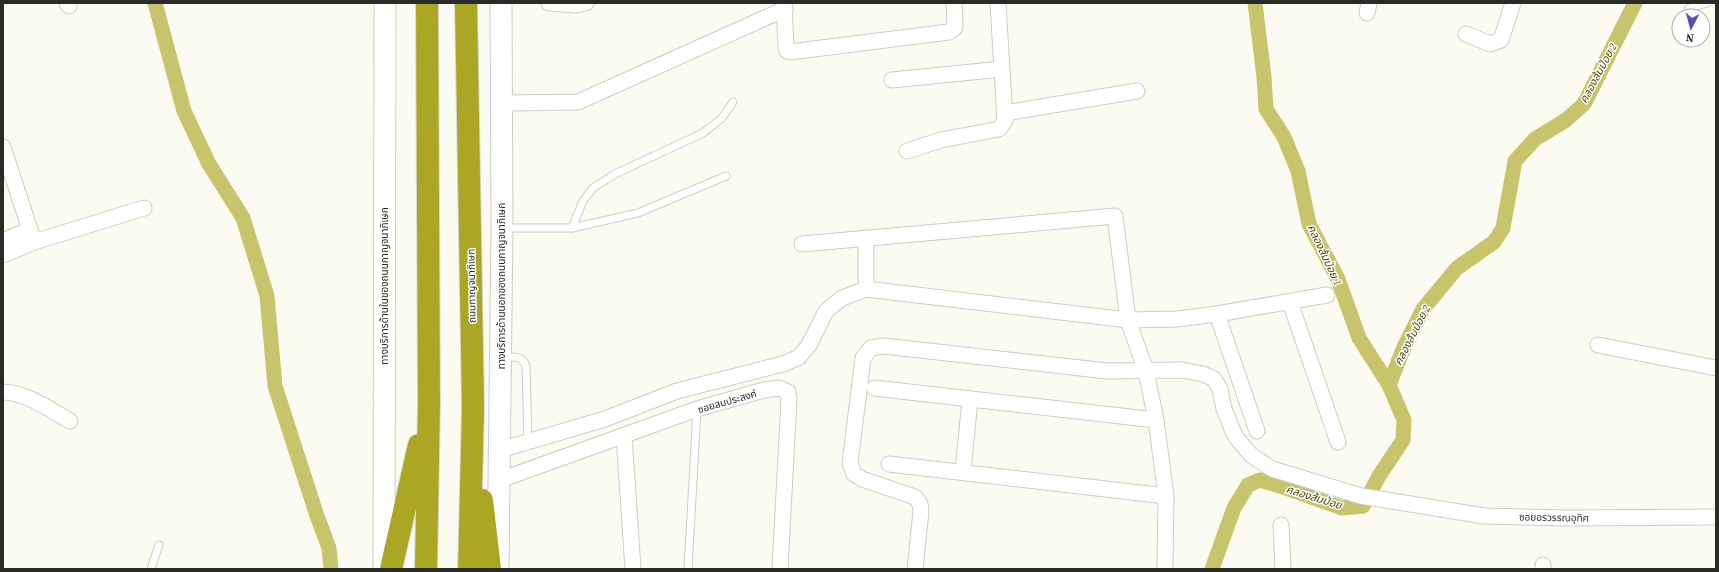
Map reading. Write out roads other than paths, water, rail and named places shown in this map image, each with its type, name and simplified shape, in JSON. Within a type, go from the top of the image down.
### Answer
[{"type":"highway","points":[[426,3],[429,403],[426,569]]},
{"type":"highway","name":"ถนนกาญจนาภิเษก","points":[[466,3],[473,408],[469,569]]},
{"type":"highway","points":[[390,569],[429,403]]},
{"type":"highway","points":[[473,408],[490,569]]},
{"type":"main road","name":"ทางบริการด้านในของถนนกาญจนาภิเษก","points":[[384,569],[385,3]]},
{"type":"main road","name":"ทางบริการด้านนอกของถนนกาญจนาภิเษก","points":[[498,569],[502,228],[501,3]]},
{"type":"street","points":[[549,3],[576,5],[586,3]]},
{"type":"street","points":[[502,103],[578,102],[785,6],[786,48],[787,52],[790,52],[949,32],[954,29],[956,24],[954,3]]},
{"type":"street","points":[[907,151],[940,140],[999,129],[1005,122],[998,3]]},
{"type":"street","points":[[1466,34],[1490,44],[1501,40],[1513,3]]},
{"type":"street","points":[[892,80],[1002,69]]},
{"type":"street","points":[[1005,113],[1136,91]]},
{"type":"street","points":[[3,147],[32,236]]},
{"type":"street","points":[[3,241],[32,236],[144,208]]},
{"type":"street","points":[[802,244],[1115,216],[1128,320],[1146,371],[1156,420],[1166,496],[1165,569]]},
{"type":"street","points":[[3,255],[32,236]]},
{"type":"street","points":[[866,238],[866,290]]},
{"type":"street","points":[[500,450],[605,419],[677,391],[786,363],[799,357],[809,345],[826,311],[842,298],[866,290],[1128,320],[1177,319],[1217,314],[1327,295]]},
{"type":"street","points":[[1290,302],[1338,442]]},
{"type":"street","points":[[1217,314],[1257,431]]},
{"type":"street","points":[[1598,345],[1716,368]]},
{"type":"street","points":[[915,569],[921,511],[920,504],[915,497],[862,479],[854,474],[850,463],[863,358],[871,348],[884,346],[1106,371],[1146,371]]},
{"type":"street","name":"ซอยอรวรรณอุทิศ","points":[[1146,371],[1182,370],[1203,374],[1214,379],[1220,389],[1224,409],[1235,436],[1251,455],[1272,469],[1361,496],[1484,516],[1567,518],[1716,517]]},
{"type":"street","name":"ซอยสมประสงค์","points":[[500,480],[697,409],[764,390],[779,388],[788,392],[790,399],[780,569]]},
{"type":"street","points":[[874,388],[1156,420]]},
{"type":"street","points":[[3,392],[14,392],[35,401],[70,420]]},
{"type":"street","points":[[963,472],[970,399]]},
{"type":"street","points":[[624,436],[633,569]]},
{"type":"street","points":[[889,464],[1166,496]]},
{"type":"street","points":[[1281,526],[1283,569]]},
{"type":"lane","points":[[1689,8],[1706,3]]},
{"type":"lane","points":[[572,228],[583,201],[593,188],[615,174],[703,133],[722,118],[733,102]]},
{"type":"lane","points":[[502,228],[572,228],[638,213],[726,176]]},
{"type":"lane","points":[[500,357],[521,358],[524,360],[526,366],[528,442]]},
{"type":"lane","points":[[688,569],[697,409]]},
{"type":"lane","points":[[152,569],[159,545]]},
{"type":"waterway","points":[[155,3],[184,111],[209,164],[243,218],[267,296],[275,386],[316,513],[329,548],[331,569]]},
{"type":"waterway","name":"คลองส้มป่อย 1","points":[[1212,569],[1234,508],[1248,485],[1260,480],[1342,508],[1363,506],[1379,476],[1403,440],[1404,420],[1389,385],[1359,338],[1338,279],[1309,224],[1298,171],[1284,137],[1266,109],[1264,77],[1255,3]]},
{"type":"waterway","name":"คลองส้มป่อย 2","points":[[1389,385],[1404,347],[1423,309],[1457,268],[1494,242],[1503,228],[1515,161],[1535,139],[1566,120],[1584,104],[1635,3]]},
{"type":"water label","name":"คลองส้มป่อย","points":[[1314,497]]}]
